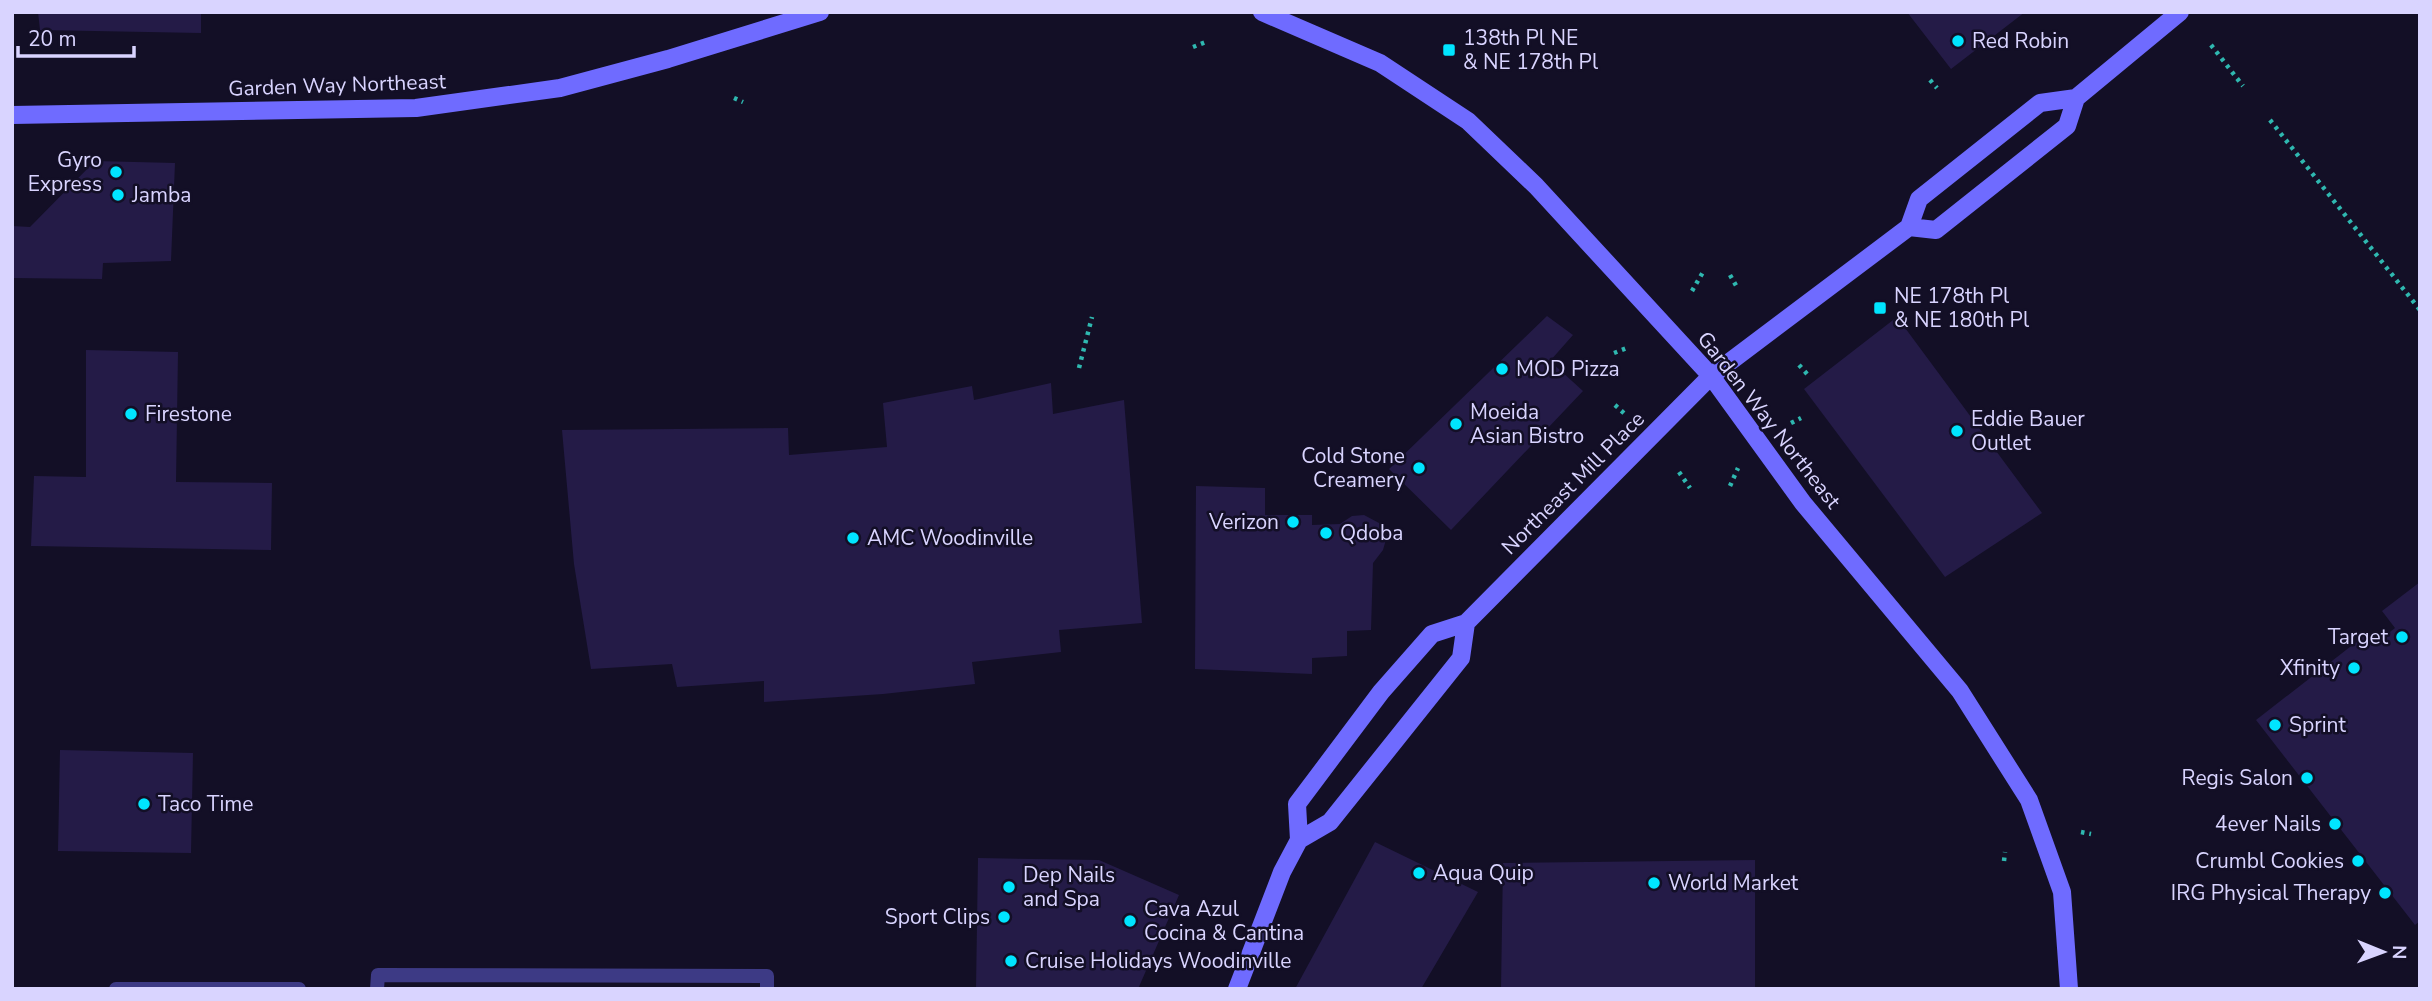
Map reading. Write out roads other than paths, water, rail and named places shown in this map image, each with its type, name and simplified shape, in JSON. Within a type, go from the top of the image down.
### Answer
[{"type":"street","name":"Garden Way Northeast","points":[[12,115],[416,108],[560,88],[668,59],[820,12]]},
{"type":"street","name":"Garden Way Northeast","points":[[1262,12],[1380,63],[1468,121],[1536,186],[1711,376],[1803,503],[1959,691],[2029,800],[2062,892],[2069,989]]},
{"type":"street","points":[[2076,98],[2067,126],[1936,230],[1909,227],[1919,199],[2040,103],[2076,98],[2180,12]]},
{"type":"street","name":"Northeast Mill Place","points":[[1299,840],[1297,804],[1381,692],[1432,634],[1466,623],[1711,376],[1909,227]]},
{"type":"street","points":[[1237,989],[1282,872],[1299,840],[1330,822],[1461,658],[1466,623]]},
{"type":"lane","points":[[378,982],[767,982]]},
{"type":"lane","points":[[116,989],[299,989]]},
{"type":"place","name":"Red Robin","points":[[1958,41]]},
{"type":"place","name":"138th Pl NE & NE 178th Pl","points":[[1449,50]]},
{"type":"place","name":"Gyro Express","points":[[116,172]]},
{"type":"place","name":"Jamba","points":[[118,195]]},
{"type":"place","name":"NE 178th Pl & NE 180th Pl","points":[[1880,308]]},
{"type":"place","name":"MOD Pizza","points":[[1502,369]]},
{"type":"place","name":"Firestone","points":[[131,414]]},
{"type":"place","name":"Moeida Asian Bistro","points":[[1456,424]]},
{"type":"place","name":"Eddie Bauer Outlet","points":[[1957,431]]},
{"type":"place","name":"Cold Stone Creamery","points":[[1419,468]]},
{"type":"place","name":"Verizon","points":[[1293,522]]},
{"type":"place","name":"Qdoba","points":[[1326,533]]},
{"type":"place","name":"AMC Woodinville","points":[[853,538]]},
{"type":"place","name":"Target","points":[[2402,637]]},
{"type":"place","name":"Xfinity","points":[[2354,668]]},
{"type":"place","name":"Sprint","points":[[2275,725]]},
{"type":"place","name":"Regis Salon","points":[[2307,778]]},
{"type":"place","name":"Taco Time","points":[[144,804]]},
{"type":"place","name":"4ever Nails","points":[[2335,824]]},
{"type":"place","name":"Crumbl Cookies","points":[[2358,861]]},
{"type":"place","name":"Aqua Quip","points":[[1419,873]]},
{"type":"place","name":"World Market","points":[[1654,883]]},
{"type":"place","name":"Dep Nails and Spa","points":[[1009,887]]},
{"type":"place","name":"IRG Physical Therapy","points":[[2385,893]]},
{"type":"place","name":"Sport Clips","points":[[1004,917]]},
{"type":"place","name":"Cava Azul Cocina & Cantina","points":[[1130,921]]},
{"type":"place","name":"Cruise Holidays Woodinville","points":[[1011,961]]}]
